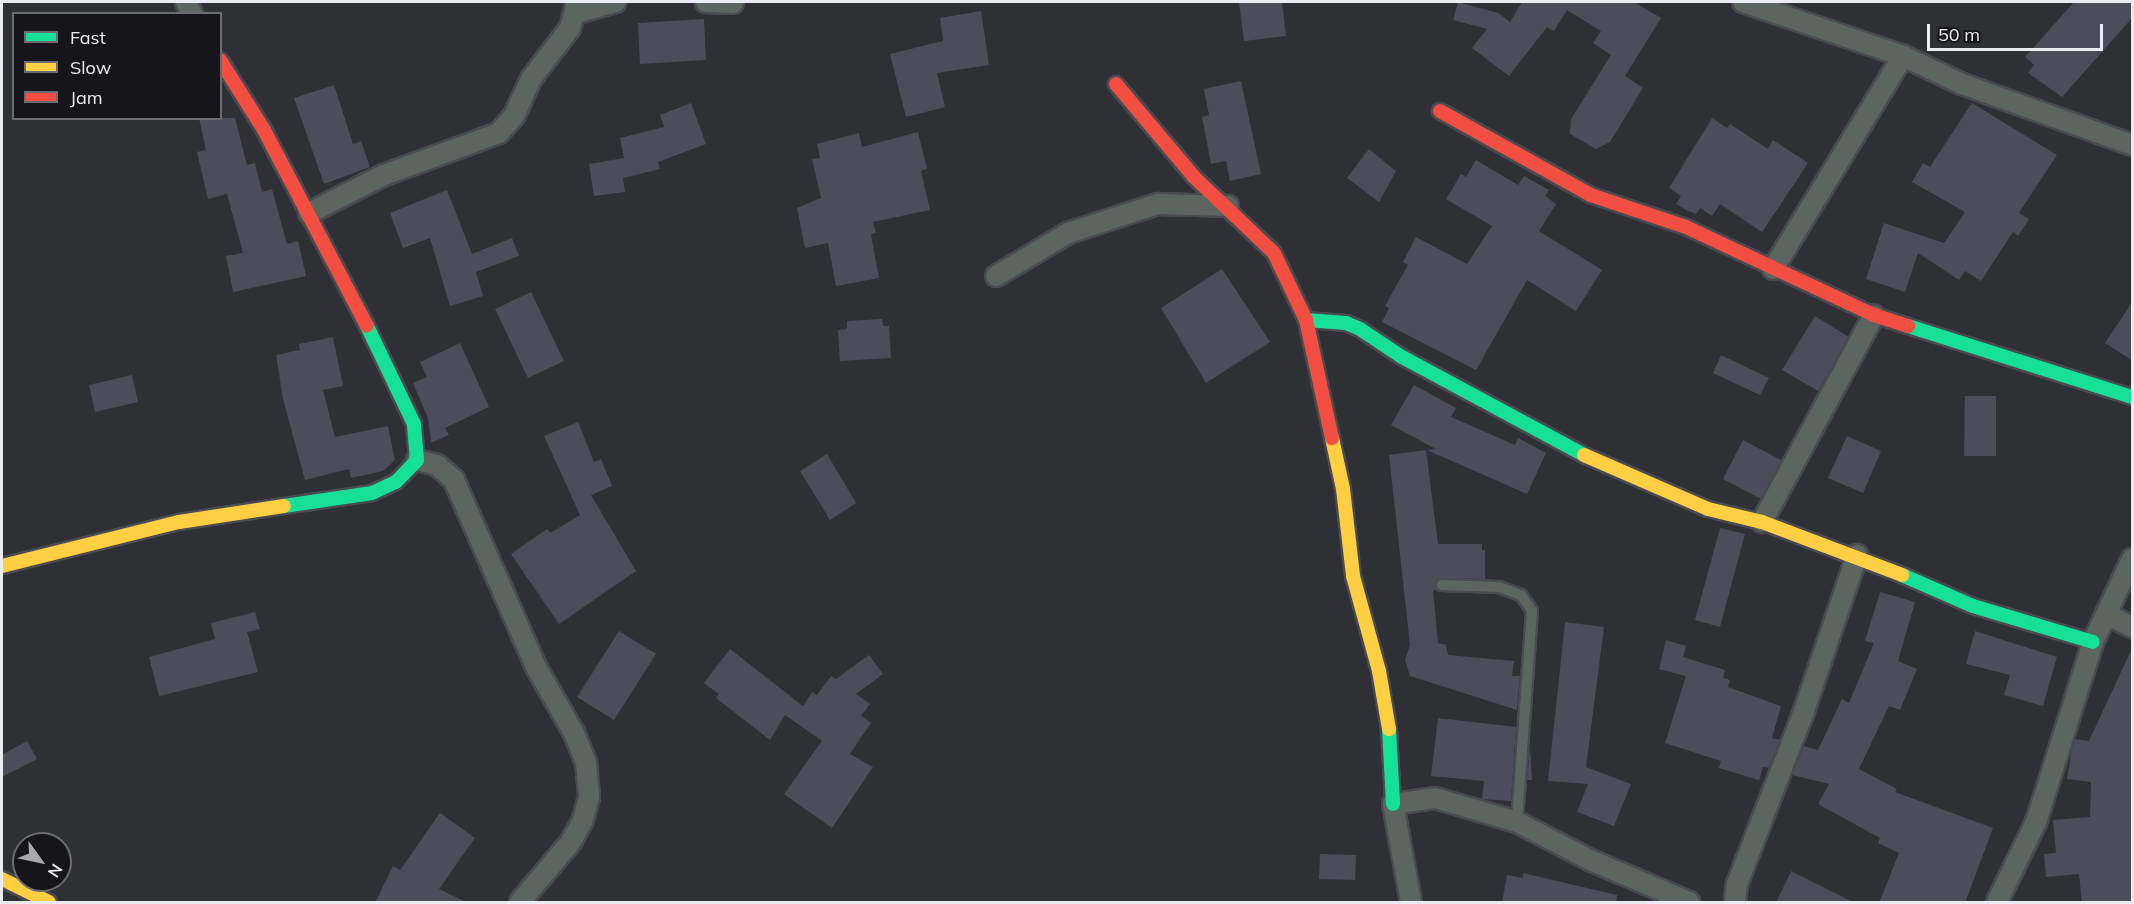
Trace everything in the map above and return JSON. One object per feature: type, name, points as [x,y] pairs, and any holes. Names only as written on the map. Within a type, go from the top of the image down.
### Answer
[{"type":"street","points":[[309,213],[384,175],[499,133],[514,116],[531,80],[570,28],[577,7],[616,2]]},
{"type":"street","points":[[706,2],[733,3]]},
{"type":"street","points":[[1743,2],[1903,56],[1962,84],[2133,145]]},
{"type":"street","points":[[1773,269],[1903,56]]},
{"type":"street","points":[[2,566],[179,522],[372,492],[396,482],[417,460],[414,424],[403,396],[309,213],[222,63]]},
{"type":"street","points":[[1116,84],[1194,177],[1228,206],[1274,253],[1306,320],[1343,489],[1353,576],[1379,671],[1388,718],[1393,804],[1411,903]]},
{"type":"street","points":[[1440,111],[1591,195],[1686,227],[1773,269],[1827,290],[1874,315],[2133,396]]},
{"type":"street","points":[[996,276],[1068,233],[1158,204],[1228,206]]},
{"type":"street","points":[[1762,522],[1874,315]]},
{"type":"street","points":[[1306,320],[1346,323],[1360,329],[1417,365],[1595,461],[1708,509],[1762,522],[1840,554],[1857,555],[1973,606],[2093,642]]},
{"type":"street","points":[[417,460],[437,465],[454,480],[536,667],[586,762],[589,797],[583,820],[570,843],[520,903]]},
{"type":"street","points":[[1735,903],[1737,884],[1803,714],[1857,555]]},
{"type":"street","points":[[1996,903],[2036,822],[2093,642],[2133,559]]},
{"type":"street","points":[[2106,614],[2133,627]]},
{"type":"street","points":[[1393,804],[1435,798],[1517,822],[1590,860],[1689,903]]},
{"type":"street","points":[[2,879],[49,903]]},
{"type":"lane","points":[[1442,585],[1499,587],[1521,595],[1532,611],[1517,822]]},
{"type":"building","points":[[1239,2],[1282,2],[1286,36],[1244,41]]},
{"type":"building","points":[[1458,2],[1498,13],[1510,22],[1522,2],[1634,2],[1661,18],[1625,76],[1643,88],[1610,142],[1596,149],[1570,134],[1571,119],[1611,55],[1593,43],[1601,31],[1567,10],[1554,31],[1547,27],[1509,76],[1472,48],[1487,29],[1453,20]]},
{"type":"building","points":[[2074,2],[2133,2],[2133,17],[2062,97],[2028,73],[2034,65],[2025,57]]},
{"type":"building","points":[[981,11],[989,65],[937,73],[945,107],[906,117],[890,54],[943,41],[940,18]]},
{"type":"building","points":[[704,19],[706,60],[640,64],[638,23]]},
{"type":"building","points":[[1241,81],[1261,174],[1230,181],[1226,161],[1211,164],[1202,117],[1209,115],[1204,89]]},
{"type":"building","points":[[334,85],[353,144],[361,141],[370,167],[324,184],[294,98]]},
{"type":"building","points":[[691,103],[706,144],[658,162],[660,169],[623,178],[625,192],[594,196],[589,164],[624,158],[620,138],[664,127],[660,115]]},
{"type":"building","points":[[1972,103],[2057,155],[2019,213],[2029,219],[2018,236],[2013,232],[1981,281],[1965,271],[1959,280],[1918,253],[1905,292],[1866,279],[1884,223],[1944,243],[1965,212],[1912,182],[1923,163],[1930,167]]},
{"type":"building","points":[[235,118],[247,165],[255,163],[262,192],[272,189],[287,244],[298,241],[306,276],[233,292],[226,256],[243,253],[227,194],[208,199],[197,152],[206,150],[199,120]]},
{"type":"building","points":[[1712,118],[1727,128],[1730,124],[1768,149],[1773,140],[1808,163],[1762,232],[1720,204],[1712,216],[1700,208],[1696,214],[1676,204],[1681,196],[1669,188]]},
{"type":"building","points":[[918,132],[927,169],[921,171],[930,210],[873,222],[876,233],[871,234],[879,278],[836,286],[828,243],[805,248],[797,208],[821,198],[812,159],[820,158],[817,144],[859,133],[862,147]]},
{"type":"building","points":[[1369,149],[1396,171],[1379,202],[1347,178]]},
{"type":"building","points":[[1476,160],[1518,185],[1524,176],[1549,190],[1545,196],[1556,204],[1539,231],[1602,270],[1576,311],[1527,280],[1476,370],[1382,322],[1389,308],[1385,306],[1408,265],[1403,262],[1416,237],[1467,264],[1492,226],[1446,199],[1461,174],[1466,177]]},
{"type":"building","points":[[447,190],[472,254],[512,238],[519,256],[476,272],[483,296],[450,306],[430,238],[403,248],[390,213]]},
{"type":"building","points":[[1222,269],[1270,342],[1206,383],[1161,308]]},
{"type":"building","points":[[531,292],[564,361],[528,378],[495,309]]},
{"type":"building","points":[[2133,301],[2133,361],[2105,343]]},
{"type":"building","points":[[1815,316],[1849,337],[1818,391],[1782,370]]},
{"type":"building","points":[[882,319],[883,326],[889,326],[891,358],[840,361],[838,330],[847,329],[847,321]]},
{"type":"building","points":[[333,337],[343,386],[323,390],[335,437],[388,426],[395,460],[383,471],[351,478],[349,469],[305,480],[283,399],[276,355],[300,350],[299,344]]},
{"type":"building","points":[[460,343],[489,407],[445,428],[449,435],[431,443],[428,418],[413,383],[427,377],[420,362]]},
{"type":"building","points":[[1721,355],[1769,378],[1760,395],[1713,373]]},
{"type":"building","points":[[132,375],[138,402],[95,412],[89,385]]},
{"type":"building","points":[[1414,385],[1456,408],[1451,417],[1515,445],[1518,438],[1546,453],[1527,494],[1427,450],[1436,449],[1391,425]]},
{"type":"building","points":[[1965,396],[1996,396],[1996,456],[1964,456]]},
{"type":"building","points":[[578,422],[594,462],[601,459],[612,486],[591,495],[636,571],[559,624],[511,554],[547,529],[550,533],[580,515],[544,436]]},
{"type":"building","points":[[1847,436],[1881,451],[1863,493],[1828,478]]},
{"type":"building","points":[[1743,440],[1781,460],[1761,499],[1723,479]]},
{"type":"building","points":[[1426,450],[1438,544],[1482,544],[1482,550],[1485,550],[1485,579],[1442,578],[1435,582],[1436,590],[1433,590],[1438,643],[1446,645],[1448,655],[1514,661],[1512,676],[1520,676],[1517,710],[1410,676],[1405,660],[1410,645],[1389,455]]},
{"type":"building","points":[[827,454],[856,503],[830,520],[800,471]]},
{"type":"building","points":[[1720,528],[1745,534],[1720,627],[1695,620]]},
{"type":"building","points":[[1880,592],[1915,602],[1898,661],[1917,669],[1900,710],[1889,706],[1859,769],[1897,789],[1895,792],[1993,828],[1965,903],[1879,903],[1899,853],[1878,843],[1880,838],[1818,804],[1829,784],[1792,775],[1804,746],[1818,750],[1842,699],[1849,703],[1874,643],[1865,641]]},
{"type":"building","points":[[255,612],[260,629],[247,632],[258,672],[159,696],[149,657],[215,639],[211,623]]},
{"type":"building","points":[[1565,622],[1604,627],[1586,767],[1631,784],[1614,826],[1577,812],[1588,784],[1548,781]]},
{"type":"building","points":[[619,631],[656,654],[614,720],[577,697]]},
{"type":"building","points":[[1975,631],[2057,657],[2043,706],[2004,695],[2010,675],[1966,664]]},
{"type":"building","points":[[1666,640],[1686,646],[1683,657],[1725,670],[1723,678],[1730,680],[1728,687],[1781,706],[1772,738],[1780,740],[1769,768],[1763,767],[1759,780],[1719,768],[1721,761],[1665,743],[1686,676],[1659,669]]},
{"type":"building","points":[[2133,646],[2133,903],[2082,903],[2079,874],[2046,877],[2044,854],[2056,853],[2053,820],[2090,817],[2091,782],[2067,779],[2072,749],[2075,739],[2089,741]]},
{"type":"building","points":[[730,649],[803,706],[812,692],[817,695],[831,676],[836,679],[869,655],[883,674],[856,694],[870,704],[861,716],[871,723],[850,754],[873,767],[832,828],[784,794],[822,741],[785,715],[770,740],[716,698],[719,694],[704,683]]},
{"type":"building","points":[[1438,718],[1516,727],[1511,801],[1482,799],[1484,781],[1431,776]]},
{"type":"building","points":[[27,741],[37,759],[2,777],[2,755]]},
{"type":"building","points":[[1530,747],[1532,780],[1527,780]]},
{"type":"building","points":[[440,813],[475,838],[439,889],[468,903],[375,903],[393,866],[400,870]]},
{"type":"building","points":[[1320,854],[1356,855],[1355,880],[1319,879]]},
{"type":"building","points":[[1791,871],[1855,903],[1776,903]]},
{"type":"building","points":[[1523,873],[1617,895],[1616,903],[1502,903],[1507,875],[1523,878]]},
{"type":"traffic: fast","points":[[1306,320],[1346,323],[1360,329],[1402,357],[1584,455]]},
{"type":"traffic: fast","points":[[284,506],[372,493],[396,482],[417,460],[414,424],[367,326]]},
{"type":"traffic: fast","points":[[1908,326],[2132,397]]},
{"type":"traffic: fast","points":[[1902,575],[1973,606],[2093,642]]},
{"type":"traffic: fast","points":[[1389,729],[1393,804]]},
{"type":"traffic: slow","points":[[1332,438],[1343,489],[1353,576],[1379,671],[1389,729]]},
{"type":"traffic: slow","points":[[1584,455],[1708,509],[1762,522],[1902,575]]},
{"type":"traffic: slow","points":[[2,566],[179,522],[284,506]]},
{"type":"traffic: slow","points":[[2,879],[49,902]]},
{"type":"traffic: jam","points":[[222,63],[264,130],[367,326]]},
{"type":"traffic: jam","points":[[1116,84],[1194,177],[1274,253],[1306,320],[1332,438]]},
{"type":"traffic: jam","points":[[1440,111],[1591,195],[1686,227],[1874,315],[1908,326]]}]
